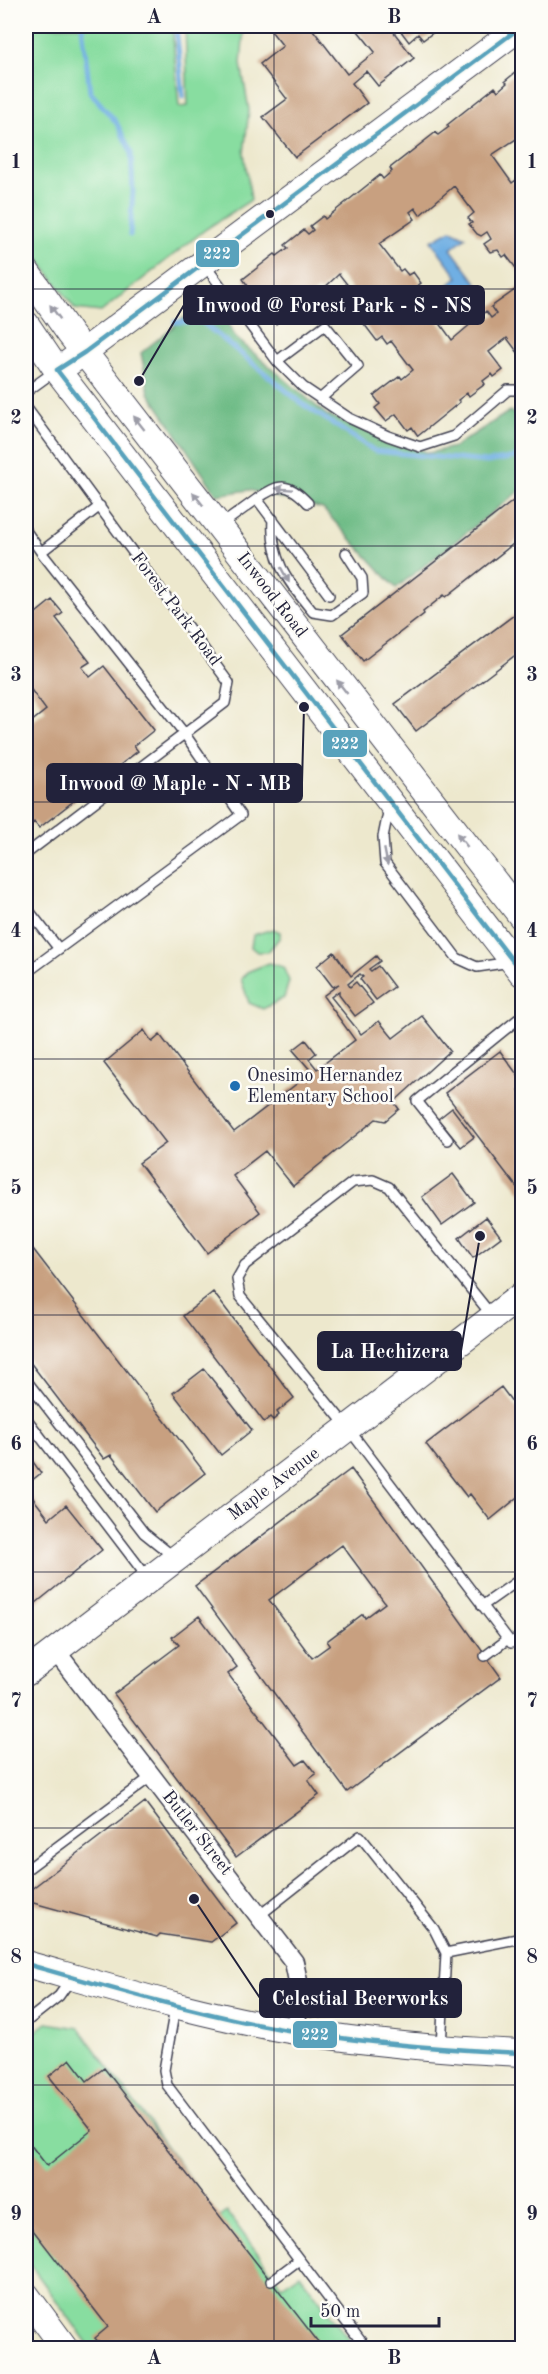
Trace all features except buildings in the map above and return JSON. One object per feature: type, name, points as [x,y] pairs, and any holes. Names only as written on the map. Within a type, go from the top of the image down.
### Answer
[{"type":"main road","points":[[57,370],[85,352],[522,26]]},
{"type":"main road","name":"Inwood Road","points":[[26,271],[85,352],[522,917]]},
{"type":"main road","name":"Inwood Road","points":[[26,324],[57,370],[360,759],[518,967]]},
{"type":"main road","points":[[360,759],[384,740]]},
{"type":"main road","name":"Maple Avenue","points":[[26,1673],[522,1295]]},
{"type":"main road","points":[[26,1964],[176,2006],[295,2031],[441,2048],[522,2053]]},
{"type":"main road","points":[[26,2295],[65,2349]]},
{"type":"street","name":"Butler Street","points":[[55,1650],[294,1962],[300,1991],[295,2031]]},
{"type":"lane","points":[[203,262],[277,361],[303,387],[350,418],[420,447],[454,435],[508,390],[522,390]]},
{"type":"lane","points":[[277,361],[325,325],[358,366],[320,399]]},
{"type":"lane","points":[[26,392],[57,370]]},
{"type":"lane","name":"Forest Park Road","points":[[26,407],[228,678],[228,694],[225,702],[26,854]]},
{"type":"lane","points":[[219,526],[273,488],[280,486],[291,488],[308,503]]},
{"type":"lane","points":[[257,499],[329,596]]},
{"type":"lane","points":[[41,552],[100,506]]},
{"type":"lane","points":[[273,519],[271,540],[275,556],[291,585],[313,612],[332,615],[363,593],[362,578],[346,553]]},
{"type":"lane","points":[[26,531],[184,734],[241,815],[26,974]]},
{"type":"lane","points":[[391,800],[383,837],[385,863],[392,873],[458,958],[477,967],[518,967]]},
{"type":"lane","points":[[26,907],[59,949]]},
{"type":"lane","points":[[448,1140],[417,1101],[522,1016]]},
{"type":"lane","points":[[493,1317],[389,1187],[373,1180],[352,1182],[245,1265],[237,1279],[240,1296],[348,1428],[511,1643],[522,1635]]},
{"type":"lane","points":[[26,1380],[144,1533],[176,1559]]},
{"type":"lane","points":[[26,1418],[148,1579]]},
{"type":"lane","points":[[482,1606],[522,1578]]},
{"type":"lane","points":[[485,1656],[508,1639]]},
{"type":"lane","points":[[26,1870],[152,1776]]},
{"type":"lane","points":[[260,1915],[360,1836],[434,1929],[446,1953],[441,2048]]},
{"type":"lane","points":[[446,1953],[522,1938]]},
{"type":"lane","points":[[26,2022],[59,1996],[73,1977]]},
{"type":"lane","points":[[176,2006],[164,2070],[167,2085],[366,2349]]},
{"type":"lane","points":[[271,2282],[299,2260]]},
{"type":"green space","points":[[26,26],[172,26],[179,107],[188,106],[185,26],[244,26],[241,64],[249,110],[244,153],[251,200],[206,229],[101,312],[75,309],[26,242]]},
{"type":"green space","points":[[211,296],[236,338],[327,415],[429,453],[454,447],[510,411],[522,421],[522,489],[396,588],[323,509],[249,490],[217,495],[149,393],[141,353]]},
{"type":"green space","points":[[273,929],[280,932],[280,937],[268,952],[257,952],[251,947],[253,935]]},
{"type":"green space","points":[[269,963],[283,967],[289,981],[284,998],[263,1009],[249,1003],[241,979],[247,972]]},
{"type":"green space","points":[[47,2023],[79,2028],[219,2218],[227,2212],[282,2286],[300,2274],[355,2348],[91,2348],[26,2259],[26,2039]]},
{"type":"water","points":[[451,230],[466,237],[451,249],[479,286],[468,294],[457,297],[442,290],[458,277],[431,241]]},
{"type":"waterway","points":[[82,26],[90,92],[116,122],[131,152],[133,190],[130,235]]},
{"type":"waterway","points":[[176,26],[183,97]]},
{"type":"waterway","points":[[200,300],[202,322]]},
{"type":"waterway","points":[[175,322],[202,322],[304,405],[375,451],[487,462],[522,456]]},
{"type":"transit line","name":"222","points":[[522,26],[85,352],[57,370],[522,973]]},
{"type":"transit line","name":"222","points":[[26,1964],[230,2019],[292,2031],[390,2044],[522,2053]]},
{"type":"place","name":"Inwood @ Forest Park - S - NS","points":[[139,381]]},
{"type":"place","name":"Inwood @ Maple - N - MB","points":[[304,707]]},
{"type":"place","name":"Onesimo Hernandez Elementary School","points":[[235,1086]]},
{"type":"place","name":"La Hechizera","points":[[480,1236]]},
{"type":"place","name":"Celestial Beerworks","points":[[194,1899]]}]
